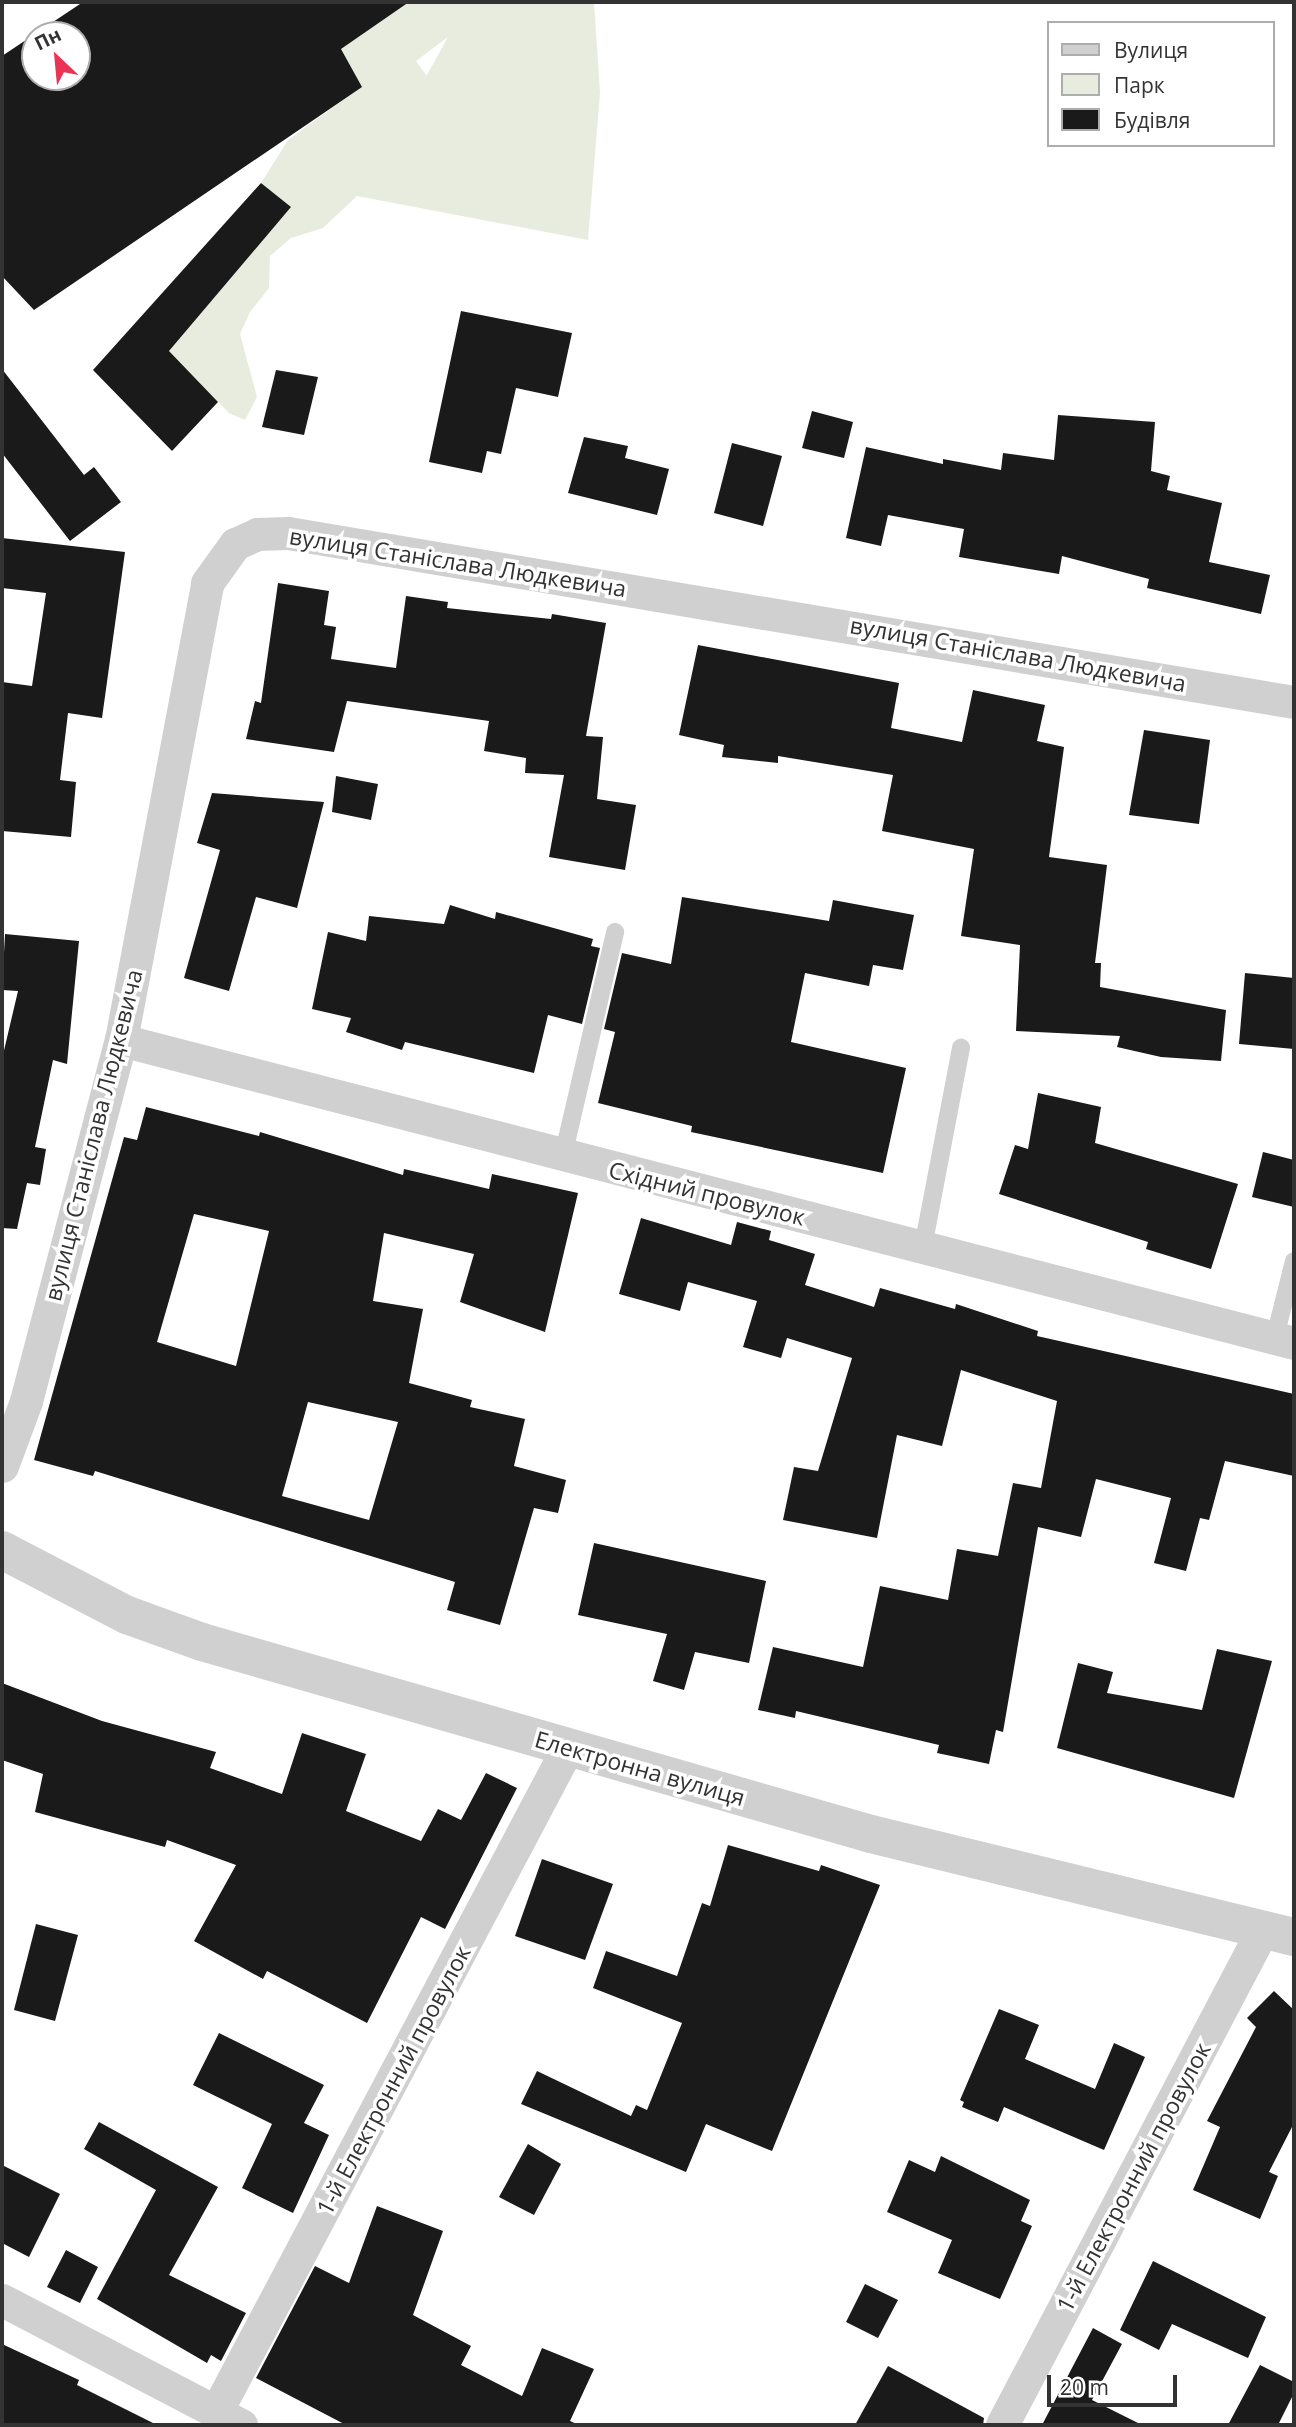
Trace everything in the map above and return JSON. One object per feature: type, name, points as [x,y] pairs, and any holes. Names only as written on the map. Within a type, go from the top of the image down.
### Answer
[{"type":"street","name":"вулиця Станіслава Людкевича","points":[[2,1466],[26,1401],[121,1040],[207,583],[235,544],[257,534],[288,533],[1294,702]]},
{"type":"street","name":"Східний провулок","points":[[121,1040],[1284,1340]]},
{"type":"street","name":"Електронна вулиця","points":[[2,1550],[127,1615],[202,1642],[871,1835],[1279,1933]]},
{"type":"street","name":"1-й Електронний провулок","points":[[2,2300],[228,2418],[568,1747]]},
{"type":"street","name":"1-й Електронний провулок","points":[[1002,2425],[1279,1933]]},
{"type":"lane","points":[[563,1156],[615,932]]},
{"type":"lane","points":[[923,1247],[961,1048]]},
{"type":"lane","points":[[1284,1340],[1294,1261]]},
{"type":"green space","points":[[409,2],[594,2],[600,93],[588,240],[357,196],[323,228],[291,238],[270,256],[269,288],[250,312],[240,334],[257,397],[245,420],[229,413],[169,351],[291,207],[261,183],[288,140],[361,87],[341,49]],"holes":[[[448,37],[427,75],[416,61]]]},
{"type":"building","points":[[83,2],[409,2],[341,49],[362,87],[34,310],[2,276],[2,56],[21,43],[21,91],[91,91],[91,21],[54,21]]},
{"type":"building","points":[[261,183],[291,207],[169,351],[218,402],[172,451],[93,370]]},
{"type":"building","points":[[461,311],[572,333],[558,397],[516,388],[501,454],[487,451],[482,473],[429,462]]},
{"type":"building","points":[[2,369],[84,475],[94,467],[121,502],[70,541],[2,453]]},
{"type":"building","points":[[276,370],[318,377],[304,435],[262,427]]},
{"type":"building","points":[[812,411],[853,422],[844,458],[802,448]]},
{"type":"building","points":[[1058,415],[1155,422],[1151,471],[1170,476],[1167,490],[1222,503],[1209,562],[1270,575],[1261,614],[1147,588],[1149,579],[1062,556],[1059,574],[959,557],[964,529],[888,515],[881,546],[846,538],[866,447],[943,464],[943,459],[1001,470],[1003,453],[1054,460]]},
{"type":"building","points":[[584,437],[628,446],[625,458],[669,469],[657,515],[568,493]]},
{"type":"building","points":[[732,443],[782,456],[763,526],[714,513]]},
{"type":"building","points":[[2,538],[125,552],[102,718],[68,713],[60,780],[76,782],[71,837],[2,831],[2,682],[32,686],[46,593],[2,588]]},
{"type":"building","points":[[278,583],[329,591],[324,625],[336,627],[331,659],[396,668],[406,596],[448,602],[447,608],[551,619],[552,614],[606,623],[586,736],[603,737],[597,799],[636,805],[625,870],[549,857],[564,775],[525,773],[526,758],[484,751],[489,721],[347,701],[334,752],[246,739],[255,701],[261,703]]},
{"type":"building","points":[[698,645],[899,683],[891,728],[962,742],[973,690],[1045,705],[1037,741],[1064,747],[1049,857],[1107,865],[1095,963],[1101,963],[1100,987],[1226,1010],[1221,1061],[1161,1057],[1117,1047],[1120,1036],[1016,1031],[1020,945],[961,936],[974,849],[882,831],[893,775],[778,756],[778,763],[722,757],[724,745],[679,735]]},
{"type":"building","points":[[1144,730],[1210,740],[1199,824],[1129,815]]},
{"type":"building","points":[[336,776],[378,784],[371,820],[332,812]]},
{"type":"building","points":[[212,793],[324,802],[297,908],[256,897],[229,991],[184,978],[220,850],[197,843]]},
{"type":"building","points":[[682,897],[829,921],[833,900],[914,915],[903,970],[873,965],[869,986],[805,973],[791,1042],[906,1068],[883,1173],[691,1132],[692,1126],[598,1103],[615,1032],[604,1029],[622,953],[671,964]]},
{"type":"building","points":[[450,905],[495,919],[496,912],[593,939],[591,946],[600,948],[582,1024],[548,1015],[534,1073],[405,1042],[402,1050],[346,1032],[351,1018],[312,1009],[328,932],[366,941],[369,916],[444,924]]},
{"type":"building","points":[[5,934],[79,941],[67,1064],[53,1060],[35,1147],[46,1149],[40,1185],[27,1183],[17,1229],[2,1228],[2,1059],[18,991],[2,990]]},
{"type":"building","points":[[1245,973],[1294,978],[1294,1049],[1239,1044]]},
{"type":"building","points":[[1038,1093],[1101,1107],[1095,1143],[1238,1184],[1211,1269],[1146,1249],[1148,1242],[999,1194],[1015,1145],[1028,1149]]},
{"type":"building","points":[[146,1107],[259,1136],[260,1132],[403,1175],[404,1169],[489,1189],[492,1174],[578,1193],[545,1332],[460,1302],[474,1254],[384,1233],[373,1301],[423,1309],[409,1383],[472,1400],[470,1407],[525,1419],[514,1466],[566,1480],[558,1513],[534,1508],[500,1625],[447,1610],[455,1582],[95,1471],[93,1476],[34,1460],[124,1137],[137,1140]],"holes":[[[194,1214],[269,1231],[236,1366],[157,1342]],[[308,1402],[398,1422],[369,1520],[282,1496]]]},
{"type":"building","points":[[1263,1152],[1294,1160],[1294,1207],[1252,1197]]},
{"type":"building","points":[[641,1218],[731,1245],[737,1222],[771,1231],[769,1240],[815,1254],[805,1285],[874,1307],[880,1288],[955,1309],[956,1304],[1038,1331],[1037,1336],[1294,1394],[1294,1476],[1225,1461],[1209,1520],[1200,1518],[1186,1571],[1154,1563],[1171,1498],[1096,1479],[1081,1537],[1038,1527],[1003,1732],[996,1730],[989,1764],[937,1753],[939,1745],[796,1711],[795,1718],[758,1710],[773,1647],[863,1667],[880,1586],[948,1600],[957,1549],[998,1556],[1013,1483],[1041,1488],[1057,1401],[961,1370],[942,1446],[897,1435],[877,1538],[783,1520],[794,1467],[818,1471],[852,1358],[787,1338],[781,1358],[743,1347],[757,1301],[688,1282],[680,1311],[619,1294]]},
{"type":"building","points":[[594,1543],[766,1581],[749,1663],[695,1652],[684,1690],[653,1681],[667,1634],[578,1615]]},
{"type":"building","points":[[1217,1649],[1272,1661],[1234,1798],[1057,1748],[1078,1663],[1113,1672],[1107,1693],[1202,1710]]},
{"type":"building","points":[[2,1683],[102,1721],[216,1752],[210,1768],[282,1794],[302,1733],[366,1754],[346,1811],[421,1841],[438,1809],[461,1820],[486,1773],[517,1788],[445,1929],[421,1917],[367,2023],[267,1971],[263,1979],[194,1941],[236,1865],[167,1840],[165,1847],[35,1812],[43,1774],[2,1760]]},
{"type":"building","points":[[728,1845],[819,1871],[821,1865],[880,1885],[772,2151],[706,2124],[686,2172],[521,2104],[537,2071],[631,2116],[636,2105],[647,2110],[682,2023],[593,1988],[606,1951],[677,1976],[702,1903],[710,1906]]},
{"type":"building","points":[[542,1859],[613,1884],[585,1960],[515,1936]]},
{"type":"building","points":[[36,1924],[78,1935],[55,2021],[14,2010]]},
{"type":"building","points":[[1274,1991],[1294,2010],[1294,2123],[1269,2172],[1278,2176],[1260,2219],[1193,2190],[1220,2127],[1207,2121],[1256,2027],[1247,2018]]},
{"type":"building","points":[[999,2009],[1039,2025],[1025,2059],[1095,2089],[1114,2043],[1145,2057],[1104,2150],[1004,2107],[998,2122],[962,2107],[964,2102],[960,2100]]},
{"type":"building","points":[[219,2033],[324,2085],[304,2123],[329,2135],[293,2213],[242,2188],[272,2124],[193,2085]]},
{"type":"building","points":[[99,2122],[218,2187],[169,2275],[246,2313],[221,2361],[211,2355],[207,2363],[97,2299],[156,2190],[84,2149]]},
{"type":"building","points":[[528,2144],[561,2164],[534,2215],[499,2197]]},
{"type":"building","points":[[941,2156],[1030,2200],[1021,2221],[1032,2226],[1000,2299],[938,2273],[952,2240],[887,2212],[909,2160],[935,2172]]},
{"type":"building","points":[[2,2165],[60,2194],[29,2257],[2,2243]]},
{"type":"building","points":[[377,2206],[443,2231],[413,2315],[471,2346],[461,2365],[522,2396],[542,2348],[594,2369],[570,2421],[579,2425],[346,2425],[256,2378],[315,2266],[349,2283]]},
{"type":"building","points":[[66,2250],[98,2267],[80,2303],[47,2287]]},
{"type":"building","points":[[1153,2261],[1266,2317],[1248,2358],[1172,2324],[1159,2350],[1120,2330]]},
{"type":"building","points":[[865,2284],[898,2300],[878,2338],[846,2322]]},
{"type":"building","points":[[1093,2328],[1122,2344],[1092,2400],[1142,2425],[1042,2425]]},
{"type":"building","points":[[2,2344],[79,2380],[77,2385],[157,2425],[2,2425]]},
{"type":"building","points":[[1260,2365],[1294,2382],[1294,2393],[1278,2425],[1228,2425]]},
{"type":"building","points":[[888,2366],[984,2418],[983,2425],[855,2425]]}]
